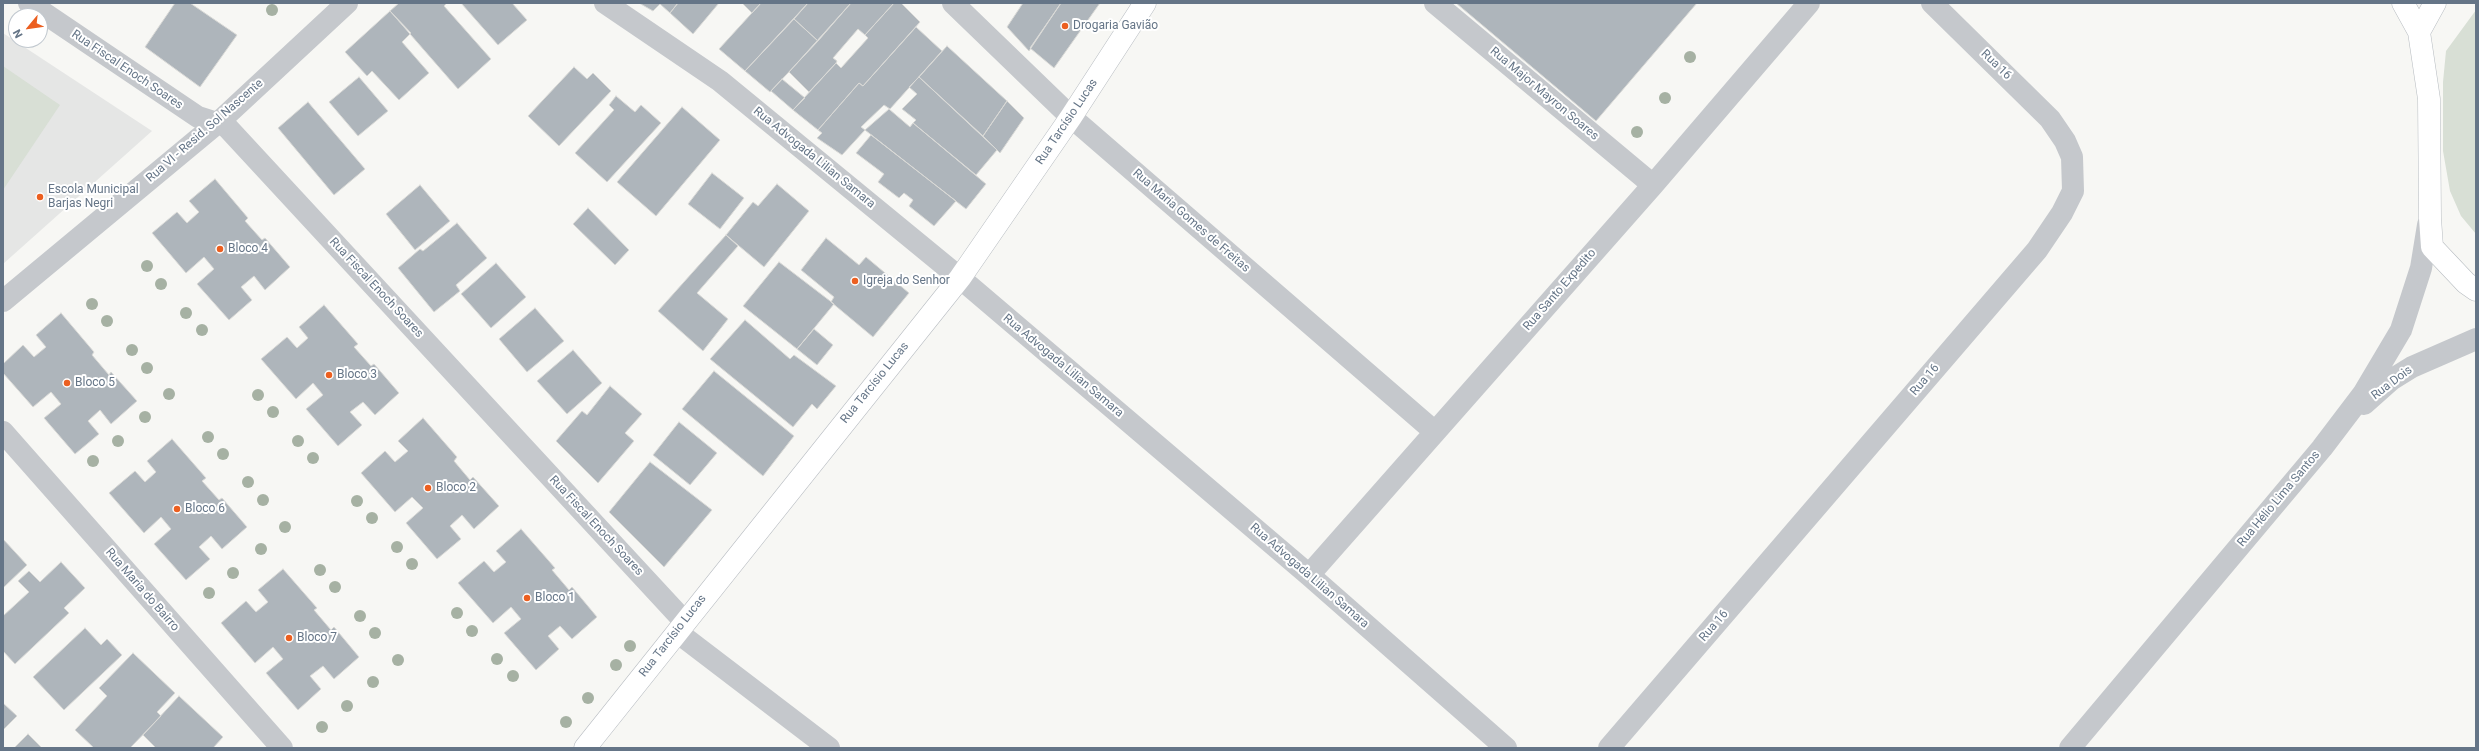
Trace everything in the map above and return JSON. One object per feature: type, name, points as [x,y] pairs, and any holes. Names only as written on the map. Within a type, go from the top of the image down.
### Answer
[{"type":"street","name":"Rua Fiscal Enoch Soares","points":[[29,3],[198,118],[226,126],[681,627],[829,748]]},
{"type":"street","name":"Rua VI - Resid. Sol Nascente","points":[[3,301],[218,123],[347,3]]},
{"type":"street","name":"Rua Advogada Lilian Samara","points":[[605,3],[720,81],[960,278],[1309,575],[1506,748]]},
{"type":"street","name":"Rua Maria Gomes de Freitas","points":[[953,3],[1071,117],[1435,432]]},
{"type":"street","name":"Rua Tarcísio Lucas","points":[[585,748],[960,278],[1071,117],[1146,3]]},
{"type":"street","name":"Rua Major Mayron Soares","points":[[1435,3],[1653,185]]},
{"type":"street","name":"Rua Santo Expedito","points":[[1309,575],[1653,185],[1809,3]]},
{"type":"street","name":"Rua 16","points":[[1609,748],[2037,250],[2062,213],[2073,191],[2072,157],[2065,141],[2050,119],[1932,3]]},
{"type":"street","points":[[2403,3],[2419,32],[2424,54],[2429,99],[2430,218],[2432,247],[2466,284],[2476,290]]},
{"type":"street","points":[[2419,32],[2435,3]]},
{"type":"street","name":"Rua Hélio Lima Santos","points":[[2070,748],[2322,448],[2363,394],[2401,330],[2421,268],[2430,218]]},
{"type":"street","name":"Rua Dois","points":[[2322,448],[2369,399],[2391,380],[2434,356],[2476,339]]},
{"type":"street","name":"Rua Maria do Bairro","points":[[3,432],[282,748]]},
{"type":"shaded area","points":[[2476,10],[2476,234],[2461,216],[2450,191],[2443,151],[2443,82],[2446,51]]},
{"type":"shaded area","name":"Escola Municipal Barjas Negri","points":[[3,33],[8,36],[8,48],[26,48],[152,131],[3,264]]},
{"type":"shaded area","points":[[3,66],[60,105],[3,190]]},
{"type":"building","points":[[175,3],[190,3],[237,35],[200,87],[145,47]]},
{"type":"building","points":[[399,3],[447,3],[444,6],[491,59],[458,89],[390,11]]},
{"type":"building","points":[[461,3],[512,3],[527,20],[498,45]]},
{"type":"building","points":[[639,3],[678,3],[670,13],[660,4],[653,11]]},
{"type":"building","points":[[678,3],[719,3],[693,34],[670,13]]},
{"type":"building","points":[[742,3],[761,3],[752,13]]},
{"type":"building","points":[[761,3],[808,3],[745,71],[719,49]]},
{"type":"building","points":[[808,3],[851,3],[818,41],[794,19]]},
{"type":"building","points":[[851,3],[894,3],[865,35],[858,29],[833,58],[837,61],[836,63],[809,92],[789,72]]},
{"type":"building","points":[[894,3],[901,3],[920,22],[863,86],[859,83],[818,130],[793,110],[836,63],[841,68],[868,38],[865,35]]},
{"type":"building","points":[[1023,3],[1061,3],[1029,51],[1007,27]]},
{"type":"building","name":"Drogaria Gavião","points":[[1061,3],[1100,3],[1054,68],[1030,48]]},
{"type":"building","points":[[1456,3],[1697,3],[1596,121]]},
{"type":"building","points":[[390,11],[411,33],[402,42],[429,73],[399,100],[372,71],[367,76],[345,52]]},
{"type":"building","points":[[794,19],[818,41],[770,92],[745,71]]},
{"type":"building","points":[[916,27],[942,51],[890,109],[884,105],[861,127],[865,130],[842,155],[817,138],[822,133],[818,130],[859,83],[863,86]]},
{"type":"building","points":[[947,46],[1007,101],[983,136],[919,77]]},
{"type":"building","points":[[574,67],[587,79],[593,73],[611,91],[559,146],[528,116]]},
{"type":"building","points":[[359,77],[388,111],[358,136],[329,102]]},
{"type":"building","points":[[919,77],[997,150],[976,175],[913,123],[916,120],[902,109],[917,94],[909,87]]},
{"type":"building","points":[[782,79],[805,98],[793,110],[771,91]]},
{"type":"building","points":[[616,96],[635,112],[641,105],[661,123],[607,182],[575,153],[614,110],[609,105]]},
{"type":"building","points":[[1007,101],[1024,118],[1000,153],[983,136]]},
{"type":"building","points":[[308,102],[365,169],[334,195],[278,128]]},
{"type":"building","points":[[682,107],[720,140],[656,216],[617,182]]},
{"type":"building","points":[[889,109],[910,127],[913,123],[986,184],[966,209],[865,130]]},
{"type":"building","points":[[871,135],[956,201],[934,226],[909,206],[913,200],[904,193],[899,198],[878,182],[884,174],[856,153]]},
{"type":"building","points":[[712,173],[744,198],[720,229],[688,204]]},
{"type":"building","name":"Bloco 4","points":[[215,179],[248,218],[245,221],[262,240],[265,238],[290,267],[265,290],[254,276],[241,287],[252,300],[229,320],[197,284],[214,269],[204,257],[186,273],[152,233],[177,212],[187,223],[199,212],[189,201]]},
{"type":"building","points":[[777,184],[809,211],[764,267],[726,235],[753,202],[758,206]]},
{"type":"building","points":[[420,185],[450,221],[415,250],[386,214]]},
{"type":"building","points":[[588,208],[629,250],[615,265],[573,224]]},
{"type":"building","points":[[457,223],[487,258],[456,285],[460,291],[434,312],[398,268],[420,249],[423,251]]},
{"type":"building","points":[[726,235],[738,246],[697,293],[728,319],[703,351],[658,311]]},
{"type":"building","name":"Igreja do Senhor","points":[[826,238],[859,265],[866,257],[909,293],[873,337],[831,302],[834,297],[801,270]]},
{"type":"building","points":[[779,262],[834,304],[797,349],[743,306]]},
{"type":"building","points":[[496,263],[526,297],[491,328],[461,294]]},
{"type":"building","name":"Bloco 3","points":[[324,305],[358,344],[354,347],[371,366],[374,364],[399,393],[375,415],[363,402],[350,412],[362,425],[338,446],[306,409],[323,395],[313,383],[296,399],[261,359],[287,337],[297,348],[308,338],[299,327]]},
{"type":"building","points":[[535,308],[564,341],[527,372],[499,339]]},
{"type":"building","name":"Bloco 5","points":[[61,313],[94,352],[92,355],[109,375],[111,372],[137,401],[111,424],[100,410],[88,421],[99,434],[75,454],[44,418],[61,404],[51,392],[33,407],[3,373],[3,364],[23,345],[34,357],[46,347],[36,335]]},
{"type":"building","points":[[745,320],[790,359],[794,355],[836,386],[817,409],[812,404],[793,427],[710,359]]},
{"type":"building","points":[[814,329],[833,345],[817,365],[797,349]]},
{"type":"building","points":[[573,350],[602,383],[567,414],[537,381]]},
{"type":"building","points":[[714,371],[794,436],[763,476],[682,409]]},
{"type":"building","points":[[610,386],[642,414],[625,433],[634,441],[598,483],[556,441],[582,411],[587,415]]},
{"type":"building","name":"Bloco 2","points":[[423,418],[457,457],[454,461],[470,480],[473,477],[499,506],[474,529],[462,515],[450,526],[461,539],[437,559],[406,523],[423,508],[412,497],[395,512],[361,473],[385,451],[395,462],[408,451],[398,441]]},
{"type":"building","points":[[679,422],[717,453],[690,485],[653,455]]},
{"type":"building","name":"Bloco 6","points":[[172,439],[206,478],[202,481],[219,500],[222,498],[247,527],[222,549],[211,536],[199,547],[210,559],[186,580],[154,544],[171,529],[161,517],[144,533],[109,493],[135,471],[145,482],[156,472],[147,461]]},
{"type":"building","points":[[650,462],[712,510],[664,567],[609,512]]},
{"type":"building","name":"Bloco 1","points":[[521,529],[555,568],[552,570],[569,590],[572,587],[597,617],[572,639],[560,626],[548,636],[559,649],[536,670],[504,633],[521,619],[511,607],[493,623],[458,583],[484,561],[494,572],[506,562],[496,551]]},
{"type":"building","points":[[3,539],[27,565],[3,588]]},
{"type":"building","points":[[61,562],[85,588],[64,608],[69,613],[15,664],[3,651],[3,616],[29,592],[18,581],[29,571],[40,582]]},
{"type":"building","name":"Bloco 7","points":[[283,569],[317,608],[314,610],[331,630],[334,627],[359,657],[334,679],[323,666],[310,676],[321,689],[298,710],[266,673],[283,659],[273,647],[255,663],[221,623],[246,601],[256,612],[268,602],[258,590]]},
{"type":"building","points":[[85,628],[101,645],[107,639],[122,655],[64,710],[33,677]]},
{"type":"building","points":[[133,653],[175,693],[157,712],[161,716],[130,748],[94,748],[75,730],[107,696],[99,688]]},
{"type":"building","points":[[179,696],[223,737],[213,748],[156,748],[143,735]]},
{"type":"building","points":[[3,703],[17,716],[3,730]]},
{"type":"building","points":[[28,734],[42,748],[14,748]]},
{"type":"place","name":"Drogaria Gavião","points":[[1065,26]]},
{"type":"place","name":"Escola Municipal Barjas Negri","points":[[40,197]]},
{"type":"place","name":"Bloco 4","points":[[220,249]]},
{"type":"place","name":"Igreja do Senhor","points":[[855,281]]},
{"type":"place","name":"Bloco 3","points":[[329,375]]},
{"type":"place","name":"Bloco 5","points":[[67,383]]},
{"type":"place","name":"Bloco 2","points":[[428,488]]},
{"type":"place","name":"Bloco 6","points":[[177,509]]},
{"type":"place","name":"Bloco 1","points":[[527,598]]},
{"type":"place","name":"Bloco 7","points":[[289,638]]}]
